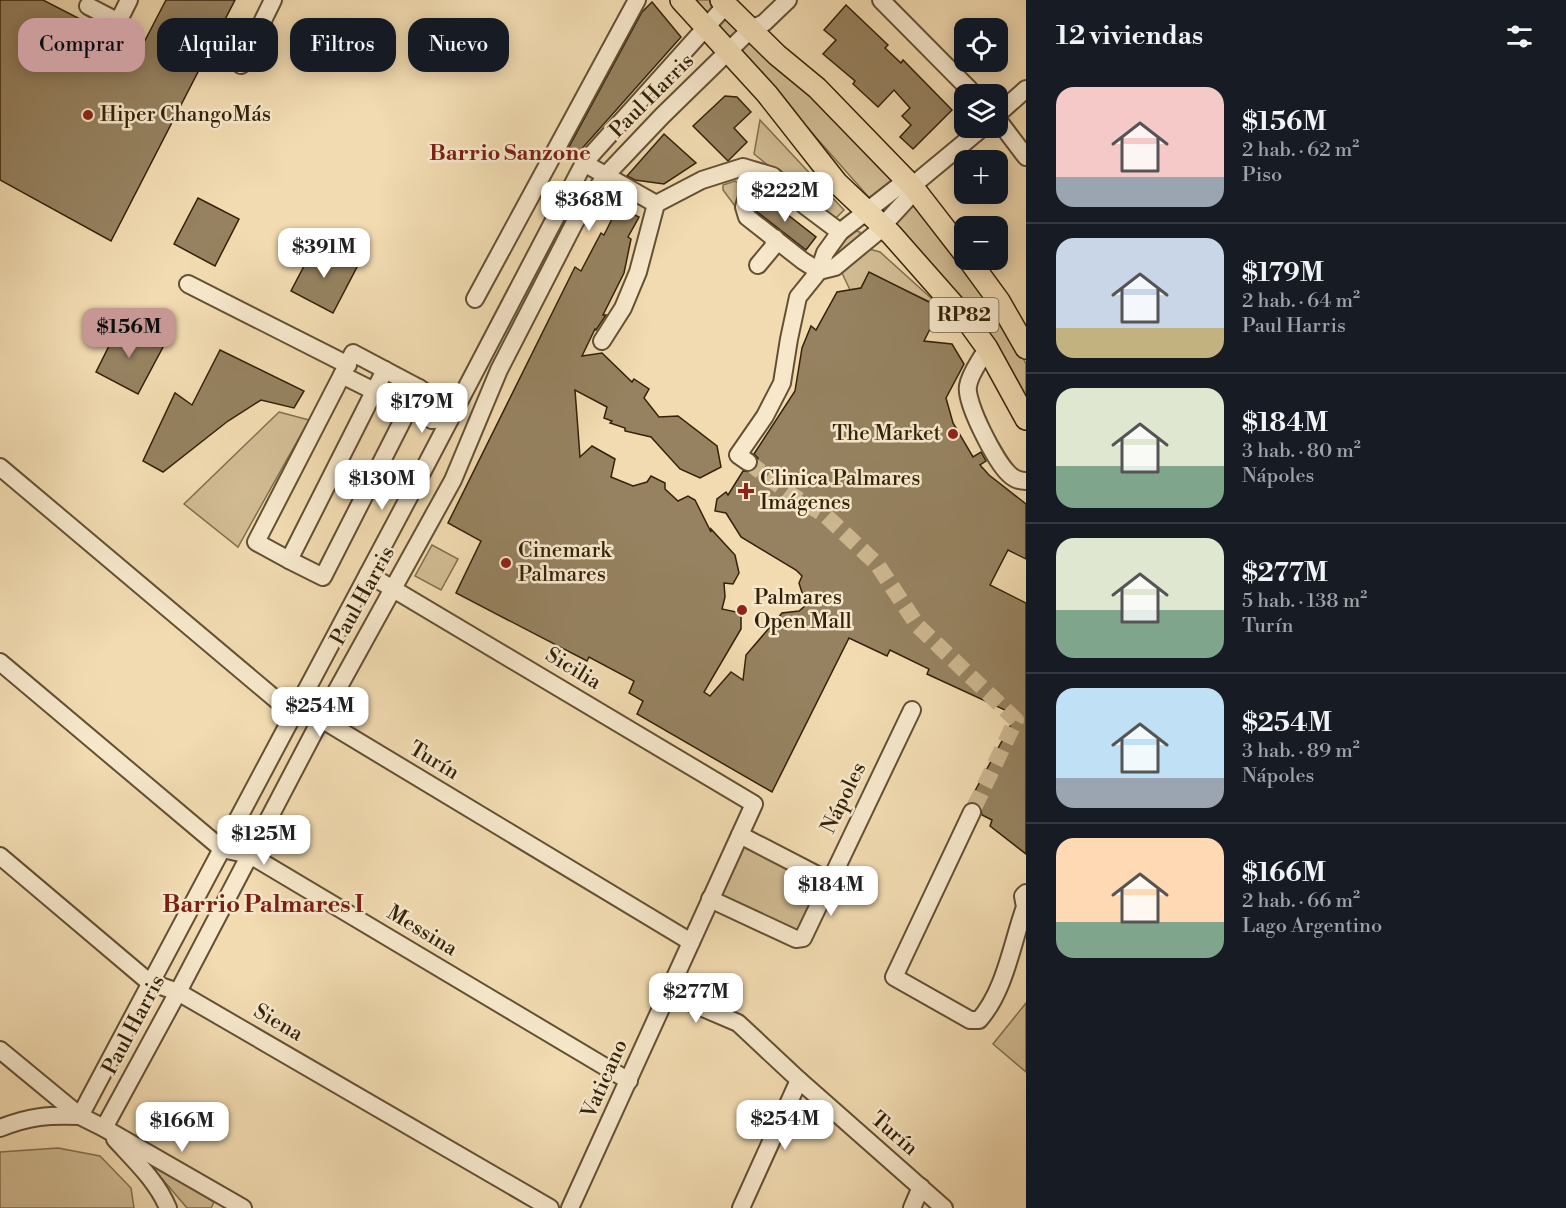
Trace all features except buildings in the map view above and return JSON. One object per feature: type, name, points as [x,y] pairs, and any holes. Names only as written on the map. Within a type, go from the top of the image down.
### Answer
[{"type":"main road","points":[[681,0],[767,94],[837,183],[875,219]]},
{"type":"main road","points":[[724,2],[791,68],[817,87],[912,186],[954,240]]},
{"type":"main road","name":"RP82","points":[[875,219],[948,296],[987,348],[1026,420]]},
{"type":"main road","points":[[976,270],[999,301],[1026,348]]},
{"type":"street","points":[[85,2],[115,20],[121,16],[129,0]]},
{"type":"street","points":[[264,18],[273,0]]},
{"type":"street","points":[[476,298],[637,0]]},
{"type":"street","name":"Paul Harris","points":[[104,1128],[321,719],[453,480],[500,370],[574,222],[606,175],[662,116],[751,29],[770,18],[788,0]]},
{"type":"street","points":[[880,0],[964,84]]},
{"type":"street","name":"Paul Harris","points":[[80,1116],[584,163],[705,27],[724,2]]},
{"type":"street","points":[[1008,105],[1026,89]]},
{"type":"street","points":[[1008,133],[1026,157]]},
{"type":"street","points":[[819,272],[835,267],[899,186],[912,186],[970,138]]},
{"type":"street","points":[[584,163],[656,204]]},
{"type":"street","points":[[602,341],[623,308],[638,272],[656,204],[702,180],[743,167],[773,177],[804,205],[840,232]]},
{"type":"street","points":[[804,205],[786,198],[768,186],[761,186],[746,200],[744,207],[747,217],[819,272]]},
{"type":"street","points":[[743,459],[782,383],[798,297],[819,272],[825,253],[840,232],[875,219]]},
{"type":"street","points":[[758,265],[773,247],[775,238]]},
{"type":"street","points":[[188,284],[345,370],[375,391],[432,420],[450,419],[474,430]]},
{"type":"street","points":[[987,348],[968,386],[969,401],[974,416],[1004,469],[1019,481],[1026,481]]},
{"type":"street","points":[[419,388],[323,577],[256,542],[353,353],[419,388],[440,402],[450,419]]},
{"type":"street","points":[[289,560],[385,370]]},
{"type":"street","name":"Turín","points":[[0,468],[292,713],[321,719],[691,942]]},
{"type":"street","name":"Sicilia","points":[[368,574],[754,804]]},
{"type":"street","name":"Messina","points":[[0,662],[222,849],[250,855],[629,1081]]},
{"type":"street","name":"Nápoles","points":[[710,899],[796,939],[803,938],[912,710]]},
{"type":"street","name":"Vaticano","points":[[570,1208],[754,804]]},
{"type":"street","points":[[972,812],[895,973],[896,979],[970,1020],[979,1020],[985,1014],[1004,978],[1025,907],[1023,896],[1026,892]]},
{"type":"street","points":[[740,835],[829,881]]},
{"type":"street","name":"Siena","points":[[0,856],[149,982],[178,992],[550,1208]]},
{"type":"street","name":"Turín","points":[[668,993],[738,1023],[944,1208]]},
{"type":"street","points":[[0,1050],[80,1116],[104,1128],[223,1203],[243,1208]]},
{"type":"street","points":[[741,1208],[799,1080]]},
{"type":"street","points":[[0,1128],[26,1118],[53,1115],[80,1116]]},
{"type":"street","points":[[104,1128],[144,1172],[164,1198],[168,1208]]},
{"type":"street","points":[[912,1208],[921,1187]]},
{"type":"shaded area","points":[[695,0],[709,0],[782,73],[801,82],[906,188],[954,254],[954,270],[966,270],[1008,328],[1026,364],[1026,400],[970,312]]},
{"type":"shaded area","points":[[760,120],[844,210],[835,219],[754,154]]},
{"type":"shaded area","points":[[735,181],[748,191],[735,206],[723,190],[723,185]]},
{"type":"shaded area","points":[[855,231],[860,232],[860,236],[835,259],[830,259],[831,253]]},
{"type":"shaded area","points":[[869,249],[880,252],[941,307],[869,273],[861,288],[850,290],[842,273]]},
{"type":"shaded area","points":[[279,412],[309,420],[238,547],[184,504]]},
{"type":"shaded area","points":[[432,545],[458,559],[441,590],[415,576]]},
{"type":"shaded area","points":[[740,835],[829,881],[803,938],[710,899]]},
{"type":"shaded area","points":[[1026,1003],[1026,1072],[993,1044]]},
{"type":"shaded area","points":[[58,1148],[100,1156],[131,1188],[134,1208],[0,1208],[0,1152]]},
{"type":"shaded area","points":[[147,1161],[214,1202],[211,1208],[187,1208]]},
{"type":"tunnel","points":[[748,462],[793,496],[825,515],[877,564],[918,626],[1016,720],[972,812]]},
{"type":"place","name":"Hiper ChangoMás","points":[[88,115]]},
{"type":"place","name":"The Market","points":[[953,434]]},
{"type":"place","name":"Clinica Palmares Imágenes","points":[[746,491]]},
{"type":"place","name":"Cinemark Palmares","points":[[506,563]]},
{"type":"place","name":"Palmares Open Mall","points":[[742,610]]},
{"type":"district","name":"Barrio Sanzone","points":[[510,153]]},
{"type":"district","name":"Barrio Palmares I","points":[[263,905]]}]
